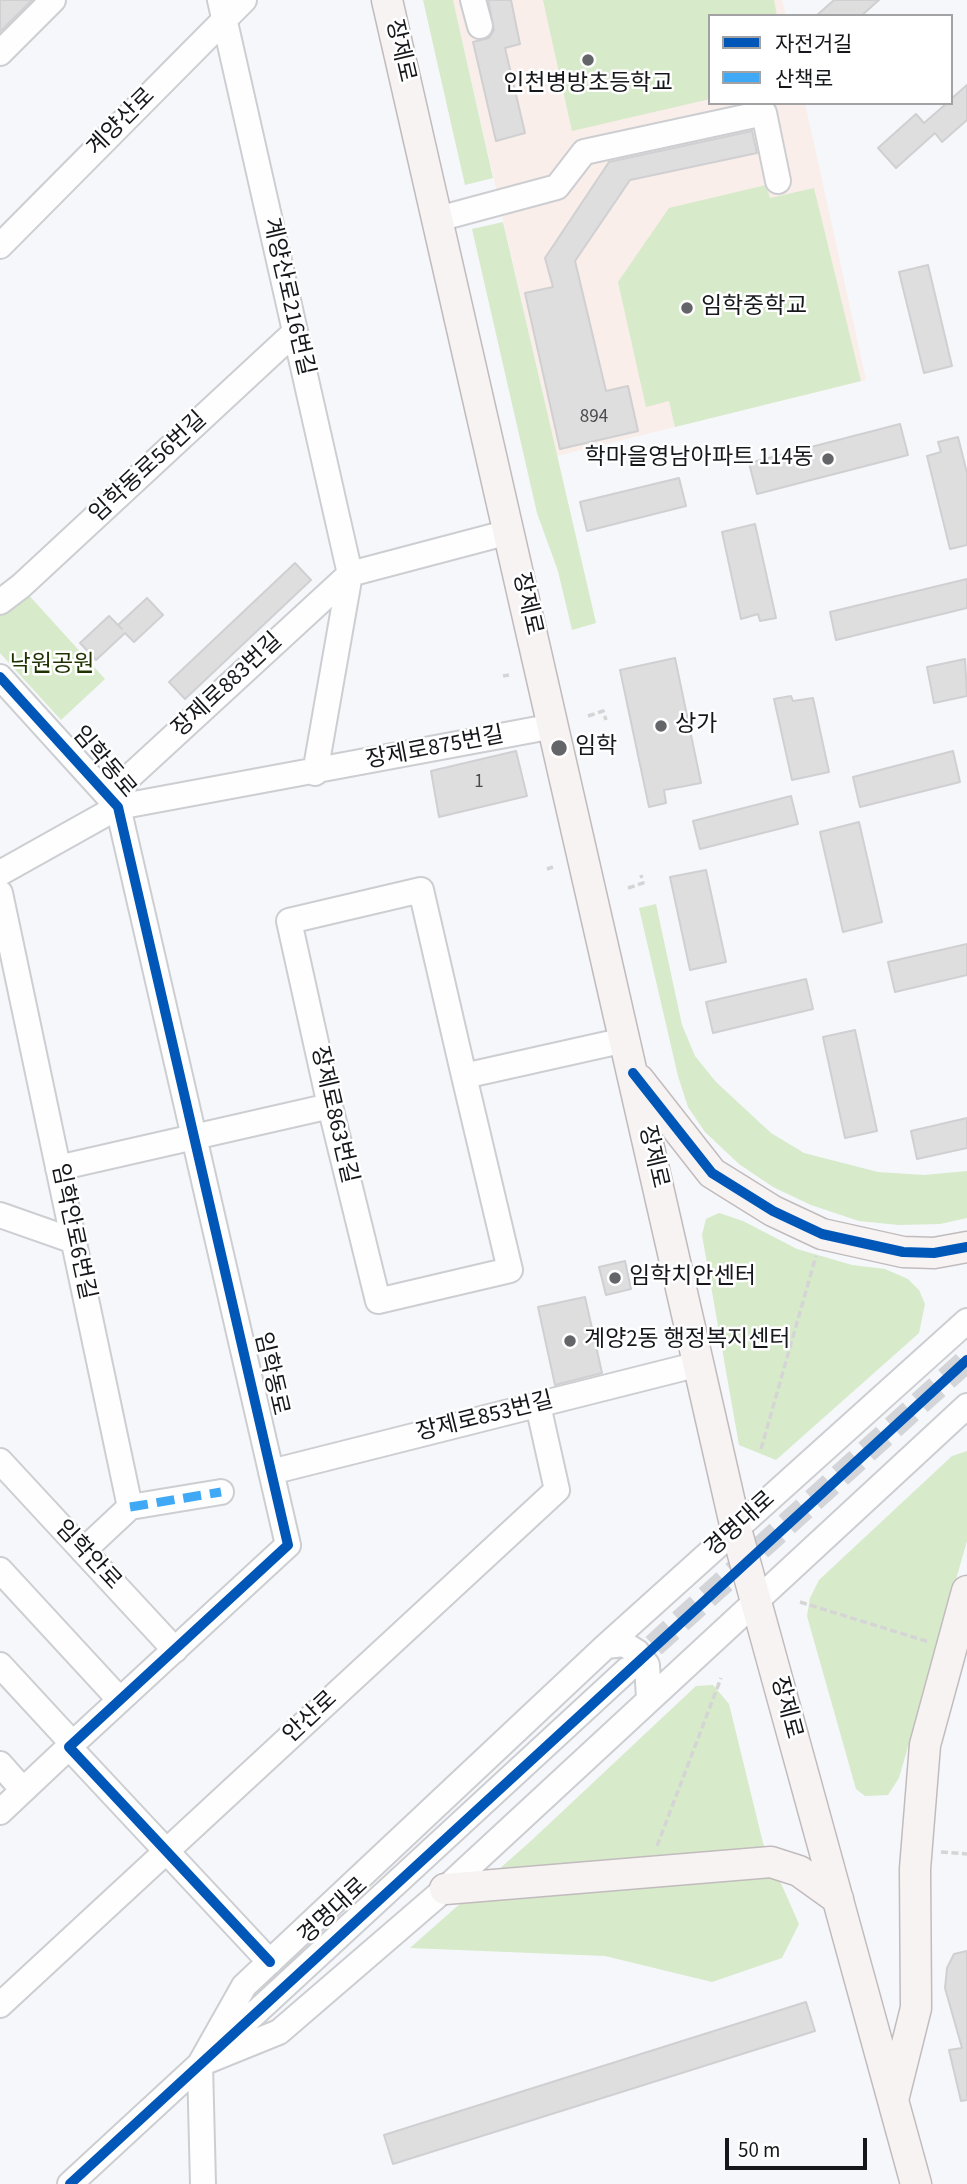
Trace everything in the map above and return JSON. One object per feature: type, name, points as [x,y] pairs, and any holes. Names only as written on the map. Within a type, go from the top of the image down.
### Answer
[{"type":"main road","name":"장제로","points":[[387,0],[736,1529],[916,2184]]},
{"type":"main road","points":[[633,1073],[712,1173],[773,1211],[822,1234],[903,1252],[934,1252],[967,1247]]},
{"type":"main road","points":[[893,2099],[916,2008],[915,1869],[925,1745],[967,1591]]},
{"type":"main road","points":[[445,1889],[771,1862],[799,1871],[838,1899]]},
{"type":"street","points":[[0,53],[52,0]]},
{"type":"street","name":"계양산로","points":[[0,246],[222,10],[244,0]]},
{"type":"street","points":[[473,0],[480,26]]},
{"type":"street","name":"계양산로216번길","points":[[222,10],[350,574]]},
{"type":"street","points":[[438,219],[557,187],[584,152],[764,113],[778,181]]},
{"type":"street","name":"임학동로56번길","points":[[0,602],[21,586],[295,332]]},
{"type":"street","name":"장제로883번길","points":[[118,807],[126,780],[350,574],[509,532]]},
{"type":"street","points":[[316,773],[350,574]]},
{"type":"street","name":"임학동로","points":[[0,677],[118,807],[288,1545],[0,1812]]},
{"type":"street","name":"장제로875번길","points":[[0,873],[118,807],[316,773],[554,726]]},
{"type":"street","name":"장제로863번길","points":[[421,890],[464,1076],[510,1269],[378,1301],[330,1106],[289,921],[421,890]]},
{"type":"street","name":"임학안로6번길","points":[[0,893],[7,962],[58,1168],[130,1507]]},
{"type":"street","points":[[464,1076],[625,1040]]},
{"type":"street","points":[[58,1168],[330,1106]]},
{"type":"street","points":[[0,1215],[74,1241]]},
{"type":"street","name":"경명대로","points":[[200,2064],[244,1986],[606,1646],[967,1321]]},
{"type":"street","name":"장제로853번길","points":[[271,1472],[699,1364]]},
{"type":"street","name":"안산로","points":[[0,2005],[557,1490],[538,1405]]},
{"type":"street","name":"경명대로","points":[[200,2064],[279,2032],[445,1889],[967,1406]]},
{"type":"street","name":"임학안로","points":[[0,1461],[175,1650]]},
{"type":"street","points":[[83,1551],[130,1507],[221,1492]]},
{"type":"street","points":[[0,1570],[120,1700]]},
{"type":"street","points":[[606,1646],[624,1644],[648,1665],[649,1698]]},
{"type":"street","points":[[0,1665],[270,1962]]},
{"type":"street","name":"경명대로","points":[[70,2184],[627,1670]]},
{"type":"street","points":[[0,1765],[23,1790]]},
{"type":"street","points":[[200,2064],[203,2184]]},
{"type":"path","points":[[588,716],[603,711],[606,720]]},
{"type":"path","points":[[628,888],[643,883],[641,876]]},
{"type":"path","points":[[761,1449],[818,1249]]},
{"type":"path","points":[[800,1602],[938,1644]]},
{"type":"path","points":[[653,1856],[721,1678]]},
{"type":"path","points":[[932,1852],[967,1854]]},
{"type":"shaded area","name":"임학중학교","points":[[453,0],[782,0],[786,14],[708,14],[708,105],[805,105],[866,380],[557,456]]},
{"type":"green space","points":[[423,0],[453,0],[493,178],[465,185]]},
{"type":"green space","points":[[543,0],[774,0],[777,14],[708,14],[708,99],[572,131]]},
{"type":"green space","points":[[766,185],[770,198],[814,188],[861,381],[675,427],[669,401],[646,407],[618,282],[669,208]]},
{"type":"green space","points":[[503,222],[596,623],[572,630],[558,571],[537,513],[472,229]]},
{"type":"green space","name":"낙원공원","points":[[25,591],[105,679],[61,720],[0,653],[0,613]]},
{"type":"green space","points":[[656,904],[682,1025],[695,1056],[716,1082],[771,1133],[804,1153],[878,1172],[924,1175],[967,1171],[967,1218],[940,1224],[899,1225],[859,1221],[811,1205],[773,1187],[739,1164],[705,1132],[688,1107],[678,1076],[639,908]]},
{"type":"green space","points":[[719,1213],[743,1221],[797,1249],[852,1265],[885,1269],[908,1279],[919,1290],[925,1304],[919,1333],[776,1460],[739,1445],[702,1235],[706,1219]]},
{"type":"green space","points":[[967,1451],[967,1541],[899,1778],[888,1795],[865,1796],[856,1789],[807,1616],[810,1598],[819,1580],[952,1456]]},
{"type":"green space","points":[[713,1685],[729,1704],[763,1843],[799,1924],[782,1958],[712,1982],[605,1956],[410,1948],[532,1840],[696,1686]]},
{"type":"building","points":[[0,0],[32,0],[0,32]]},
{"type":"building","points":[[488,0],[511,0],[520,44],[505,48],[525,133],[496,141],[473,42],[489,38],[494,30]]},
{"type":"building","points":[[834,0],[879,0],[863,14],[818,14]]},
{"type":"building","points":[[967,85],[967,120],[942,142],[935,133],[896,168],[878,148],[916,114],[924,123],[945,105],[953,105],[953,97]]},
{"type":"building","points":[[752,131],[757,153],[630,180],[575,261],[606,391],[628,386],[638,431],[560,449],[525,293],[553,287],[545,258],[609,162]]},
{"type":"building","points":[[928,265],[952,366],[924,373],[899,272]]},
{"type":"building","name":"학마을영남아파트 114동","points":[[900,424],[908,455],[757,494],[749,463]]},
{"type":"building","points":[[958,437],[967,473],[967,545],[950,549],[927,456],[941,452],[938,442]]},
{"type":"building","points":[[679,478],[686,506],[587,531],[580,502]]},
{"type":"building","points":[[755,524],[776,618],[760,621],[758,614],[741,619],[722,532]]},
{"type":"building","points":[[295,563],[311,580],[185,699],[169,682]]},
{"type":"building","points":[[967,579],[967,608],[836,640],[830,612]]},
{"type":"building","points":[[147,598],[163,615],[134,642],[125,633],[96,660],[80,643],[109,616],[118,625]]},
{"type":"building","name":"상가","points":[[675,658],[701,783],[664,790],[666,803],[649,807],[620,670]]},
{"type":"building","points":[[965,659],[967,696],[934,703],[927,667]]},
{"type":"building","points":[[791,696],[793,701],[813,698],[829,772],[792,780],[774,699]]},
{"type":"building","points":[[516,751],[527,796],[439,817],[431,771]]},
{"type":"building","points":[[953,751],[960,782],[860,807],[853,777]]},
{"type":"building","points":[[791,796],[798,824],[700,849],[693,821]]},
{"type":"building","points":[[859,822],[882,922],[843,932],[820,832]]},
{"type":"building","points":[[706,870],[726,962],[690,970],[670,877]]},
{"type":"building","points":[[967,944],[967,975],[895,992],[888,962]]},
{"type":"building","points":[[806,979],[813,1009],[713,1033],[706,1002]]},
{"type":"building","points":[[855,1030],[877,1131],[845,1138],[823,1037]]},
{"type":"building","points":[[967,1118],[967,1148],[917,1159],[911,1131]]},
{"type":"building","name":"임학치안센터","points":[[625,1261],[631,1289],[606,1295],[599,1267]]},
{"type":"building","name":"계양2동 행정복지센터","points":[[585,1297],[602,1373],[555,1385],[538,1307]]},
{"type":"building","points":[[967,1951],[967,2100],[961,2101],[949,2050],[962,2048],[945,1988],[947,1968],[954,1954]]},
{"type":"building","points":[[806,2002],[815,2031],[393,2164],[384,2135]]},
{"type":"tunnel","points":[[627,1670],[967,1360]]},
{"type":"marked path","points":[[130,1507],[221,1492]]},
{"type":"cycle path","points":[[0,677],[118,807],[288,1545],[69,1747],[270,1962]]},
{"type":"cycle path","points":[[633,1073],[712,1173],[773,1211],[822,1234],[903,1252],[934,1253],[967,1247]]},
{"type":"cycle path","points":[[70,2184],[967,1360]]},
{"type":"place","name":"인천병방초등학교","points":[[588,60]]},
{"type":"place","name":"임학중학교","points":[[687,308]]},
{"type":"place","name":"학마을영남아파트 114동","points":[[828,459]]},
{"type":"place","name":"상가","points":[[661,726]]},
{"type":"place","name":"임학","points":[[559,748]]},
{"type":"place","name":"임학치안센터","points":[[615,1278]]},
{"type":"place","name":"계양2동 행정복지센터","points":[[570,1341]]}]
